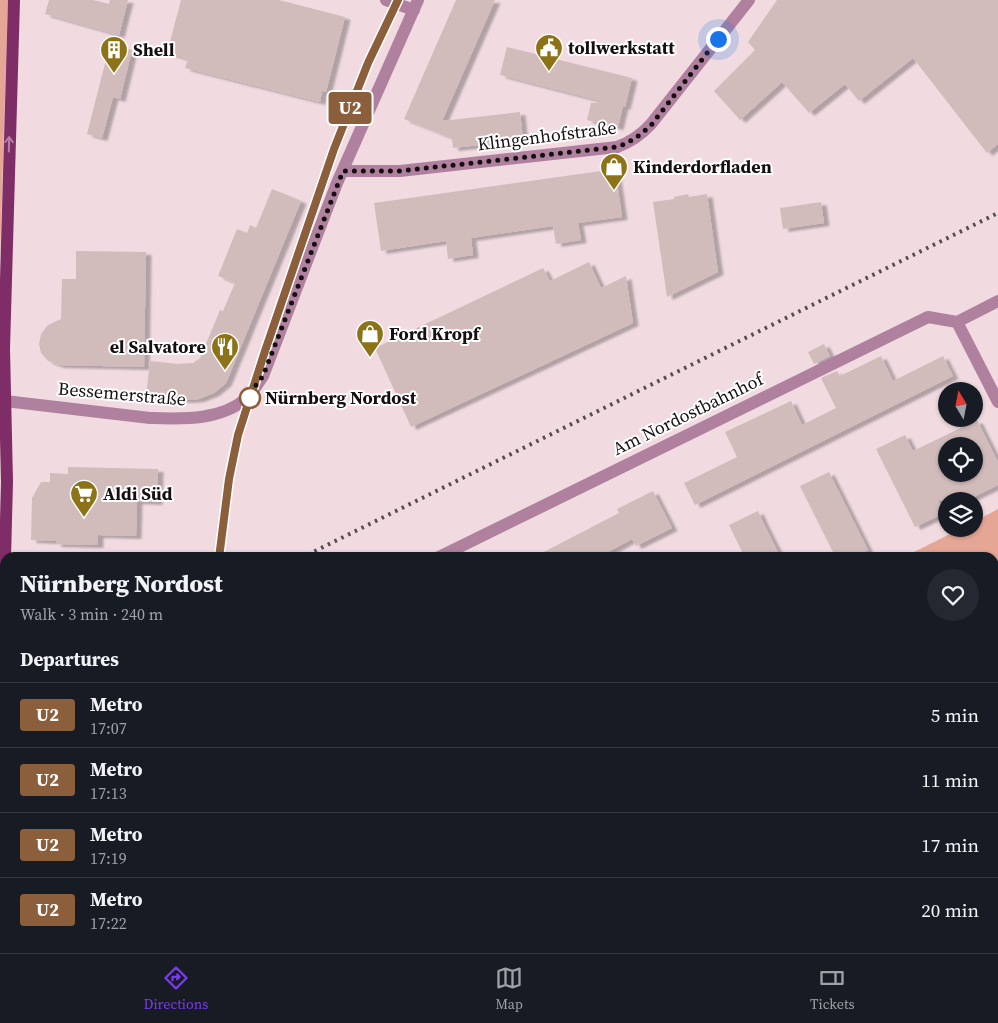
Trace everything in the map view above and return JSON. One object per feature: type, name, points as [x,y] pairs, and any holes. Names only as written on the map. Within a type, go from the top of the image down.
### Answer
[{"type":"main road","points":[[5,552],[7,474],[2,401],[3,282],[14,0]]},
{"type":"street","points":[[386,0],[416,5]]},
{"type":"street","name":"Klingenhofstraße","points":[[343,171],[400,171],[617,147],[628,143],[641,135],[652,124],[750,0]]},
{"type":"street","name":"Bessemerstraße","points":[[2,401],[150,418],[197,418],[230,409],[247,397],[263,376],[343,171],[416,5]]},
{"type":"street","points":[[998,301],[957,322],[998,402]]},
{"type":"street","name":"Am Nordostbahnhof","points":[[449,552],[928,316],[957,322]]},
{"type":"shaded area","points":[[0,0],[8,0],[0,257]]},
{"type":"shaded area","points":[[998,509],[998,552],[914,552],[944,537],[983,537],[983,517]]},
{"type":"building","points":[[49,0],[93,0],[109,4],[110,0],[128,0],[119,35],[45,14]]},
{"type":"building","points":[[181,0],[279,0],[345,17],[326,92],[322,91],[320,102],[185,68],[188,59],[167,53]]},
{"type":"building","points":[[456,0],[495,0],[442,121],[520,112],[523,140],[453,148],[452,138],[404,119]]},
{"type":"building","points":[[777,0],[998,0],[998,144],[987,153],[913,58],[859,101],[845,84],[809,113],[782,82],[740,120],[714,91],[755,50],[748,42]]},
{"type":"building","name":"Shell","points":[[110,44],[132,50],[120,99],[113,97],[102,138],[87,134]]},
{"type":"building","points":[[507,47],[632,78],[618,127],[587,120],[591,103],[605,102],[500,75]]},
{"type":"building","points":[[615,169],[622,217],[578,223],[581,240],[556,244],[553,226],[471,238],[473,255],[448,259],[446,241],[381,251],[374,203]]},
{"type":"building","points":[[272,189],[301,201],[226,383],[214,393],[199,399],[187,400],[146,396],[150,361],[178,364],[193,363],[200,358],[220,310],[223,311],[235,283],[218,276],[237,229],[247,233],[250,225],[256,228]]},
{"type":"building","points":[[688,194],[689,197],[707,194],[718,272],[667,297],[653,202],[674,199],[674,197]]},
{"type":"building","points":[[821,202],[824,223],[783,229],[780,208]]},
{"type":"building","points":[[76,251],[146,252],[144,367],[59,365],[48,361],[41,353],[39,344],[41,334],[48,325],[61,319],[62,279],[76,279]]},
{"type":"building","points":[[589,262],[601,288],[626,276],[633,323],[411,427],[375,348],[543,268],[550,281]]},
{"type":"building","points":[[824,344],[830,356],[814,364],[808,352]]},
{"type":"building","points":[[881,356],[893,381],[943,356],[953,376],[695,505],[684,483],[737,457],[725,432],[791,401],[802,425],[836,408],[821,378],[837,371],[840,376]]},
{"type":"building","points":[[960,428],[981,428],[998,462],[998,485],[983,492],[938,492],[938,516],[915,527],[876,449],[905,435],[913,451],[938,439],[938,482],[983,482],[983,437],[942,437]]},
{"type":"building","name":"Aldi Süd","points":[[68,467],[158,469],[157,502],[137,501],[136,536],[98,535],[98,545],[56,544],[56,541],[31,540],[32,498],[41,482],[50,482],[50,473],[68,474]]},
{"type":"building","points":[[829,472],[868,550],[864,552],[833,552],[800,486]]},
{"type":"building","points":[[653,491],[672,528],[636,546],[632,539],[608,552],[544,552],[619,513],[617,509]]},
{"type":"building","points":[[758,511],[778,552],[742,552],[729,525]]},
{"type":"railway","points":[[313,552],[998,213]]},
{"type":"metro line","name":"U2","points":[[220,552],[229,479],[238,435],[265,351],[334,149],[368,63],[398,0]]},
{"type":"place","name":"tollwerkstatt","points":[[549,72]]},
{"type":"place","name":"Shell","points":[[114,74]]},
{"type":"place","name":"Kinderdorfladen","points":[[614,191]]},
{"type":"place","name":"Ford Kropf","points":[[370,358]]},
{"type":"place","name":"el Salvatore","points":[[225,371]]},
{"type":"place","name":"Nürnberg Nordost","points":[[250,398]]},
{"type":"place","name":"Aldi Süd","points":[[84,518]]},
{"type":"route","points":[[250,398],[247,397],[263,376],[343,171],[400,171],[617,147],[641,135],[652,124],[718,39]]}]
